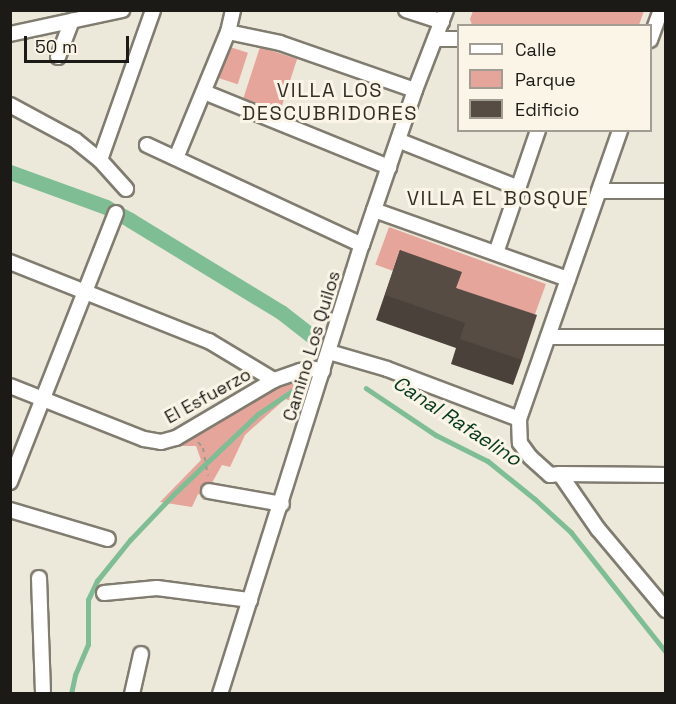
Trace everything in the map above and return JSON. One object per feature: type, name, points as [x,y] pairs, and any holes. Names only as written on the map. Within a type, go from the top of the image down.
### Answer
[{"type":"street","points":[[10,34],[122,10]]},
{"type":"street","points":[[100,160],[153,10]]},
{"type":"street","points":[[176,158],[228,32],[233,10]]},
{"type":"street","points":[[406,10],[444,16]]},
{"type":"street","points":[[652,39],[661,10]]},
{"type":"street","name":"Camino Los Quilos","points":[[220,693],[282,504],[362,245],[400,141],[415,90],[444,16]]},
{"type":"street","points":[[58,57],[72,21]]},
{"type":"street","points":[[228,32],[280,43],[415,90]]},
{"type":"street","points":[[435,39],[457,39]]},
{"type":"street","points":[[204,92],[390,167]]},
{"type":"street","points":[[10,105],[50,124],[75,140],[100,160],[126,189]]},
{"type":"street","points":[[496,253],[537,132]]},
{"type":"street","points":[[619,132],[519,419],[520,443],[530,457],[550,475],[666,475]]},
{"type":"street","points":[[400,141],[519,188]]},
{"type":"street","points":[[147,145],[362,245]]},
{"type":"street","points":[[599,191],[666,191]]},
{"type":"street","points":[[374,210],[568,279]]},
{"type":"street","points":[[10,482],[116,213]]},
{"type":"street","points":[[10,262],[209,341],[274,380]]},
{"type":"street","points":[[548,337],[666,336]]},
{"type":"street","points":[[329,352],[387,369],[519,419]]},
{"type":"street","name":"El Esfuerzo","points":[[10,386],[144,439],[161,442],[176,438],[274,380],[300,371],[315,369],[323,371]]},
{"type":"street","points":[[560,474],[598,529],[666,610]]},
{"type":"street","points":[[209,491],[282,504]]},
{"type":"street","points":[[10,510],[108,539]]},
{"type":"street","points":[[39,578],[43,693]]},
{"type":"street","points":[[104,592],[157,588],[250,600]]},
{"type":"street","points":[[132,693],[141,654]]},
{"type":"path","points":[[203,448],[207,472]]},
{"type":"green space","points":[[473,10],[644,11],[639,24],[472,24],[470,19]]},
{"type":"green space","points":[[227,46],[248,53],[238,84],[217,77]]},
{"type":"green space","points":[[260,47],[297,59],[279,114],[242,102]]},
{"type":"green space","points":[[389,227],[546,284],[532,322],[375,265]]},
{"type":"green space","points":[[314,378],[302,404],[285,399],[245,435],[230,467],[222,465],[205,495],[198,494],[192,507],[160,502],[201,460],[196,446],[174,446],[285,383],[295,379]]},
{"type":"building","points":[[400,250],[462,272],[456,288],[537,315],[522,360],[460,339],[465,323],[385,295]]},
{"type":"waterway","name":"Canal Rafaelino","points":[[10,172],[106,207],[130,220],[281,312],[313,337]]},
{"type":"waterway","points":[[71,694],[75,675],[88,645],[88,600],[97,581],[130,540],[173,495],[258,414],[301,385]]},
{"type":"waterway","name":"Canal Rafaelino","points":[[366,388],[436,435],[488,461],[535,499],[571,532],[666,652]]},
{"type":"district","name":"VILLA LOS DESCUBRIDORES","points":[[330,102]]},
{"type":"district","name":"VILLA EL BOSQUE","points":[[498,198]]}]
